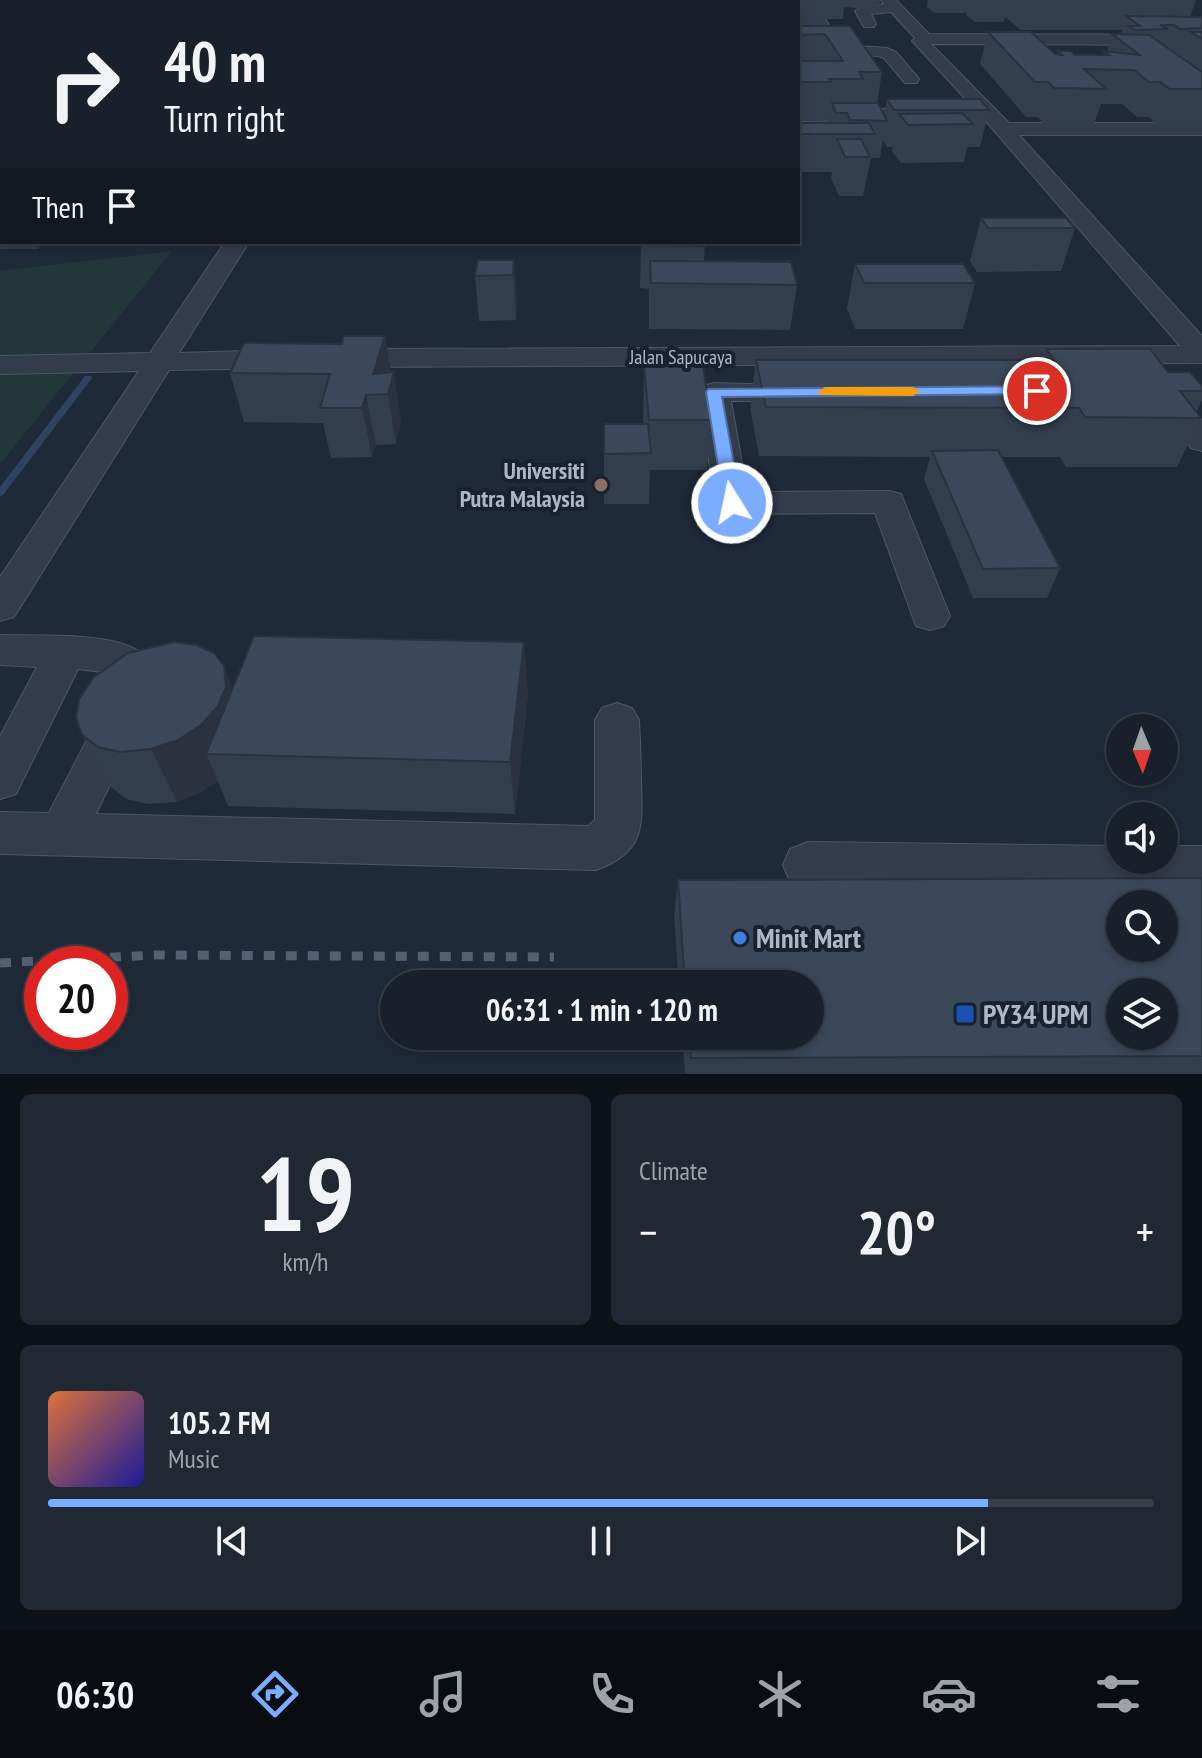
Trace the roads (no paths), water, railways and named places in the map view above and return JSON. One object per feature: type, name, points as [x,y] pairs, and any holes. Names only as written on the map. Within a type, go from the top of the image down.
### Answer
[{"type":"street","points":[[869,24],[862,11],[892,4],[1202,353]]},
{"type":"street","points":[[800,20],[818,19],[822,25],[800,36]]},
{"type":"street","points":[[853,44],[923,40],[966,47],[1087,47],[1197,33]]},
{"type":"street","points":[[1037,39],[1032,34],[1197,33]]},
{"type":"street","points":[[800,37],[853,44],[890,55],[911,79]]},
{"type":"street","points":[[966,47],[1037,39],[1087,47]]},
{"type":"street","points":[[853,44],[871,69]]},
{"type":"street","points":[[887,91],[903,113]]},
{"type":"street","points":[[800,115],[903,113],[955,115],[998,122],[1202,129]]},
{"type":"street","points":[[0,607],[236,244]]},
{"type":"street","name":"Jalan Sapucaya","points":[[0,365],[160,359],[645,369],[901,368],[1202,353]]},
{"type":"street","points":[[1131,391],[1162,391],[1202,441]]},
{"type":"street","points":[[835,392],[701,392],[732,503],[889,502],[930,616]]},
{"type":"street","points":[[0,650],[66,651],[123,661],[139,679],[80,794],[64,836]]},
{"type":"street","points":[[0,780],[66,651]]},
{"type":"street","points":[[0,833],[596,848],[610,838],[619,825],[617,720]]},
{"type":"street","points":[[808,865],[1202,869]]},
{"type":"waterway","points":[[0,493],[88,378]]},
{"type":"railway","points":[[0,963],[155,955],[554,957]]},
{"type":"place","name":"Universiti Putra Malaysia","points":[[601,485]]},
{"type":"place","name":"Minit Mart","points":[[740,938]]},
{"type":"place","name":"PY34 UPM","points":[[965,1014]]}]
